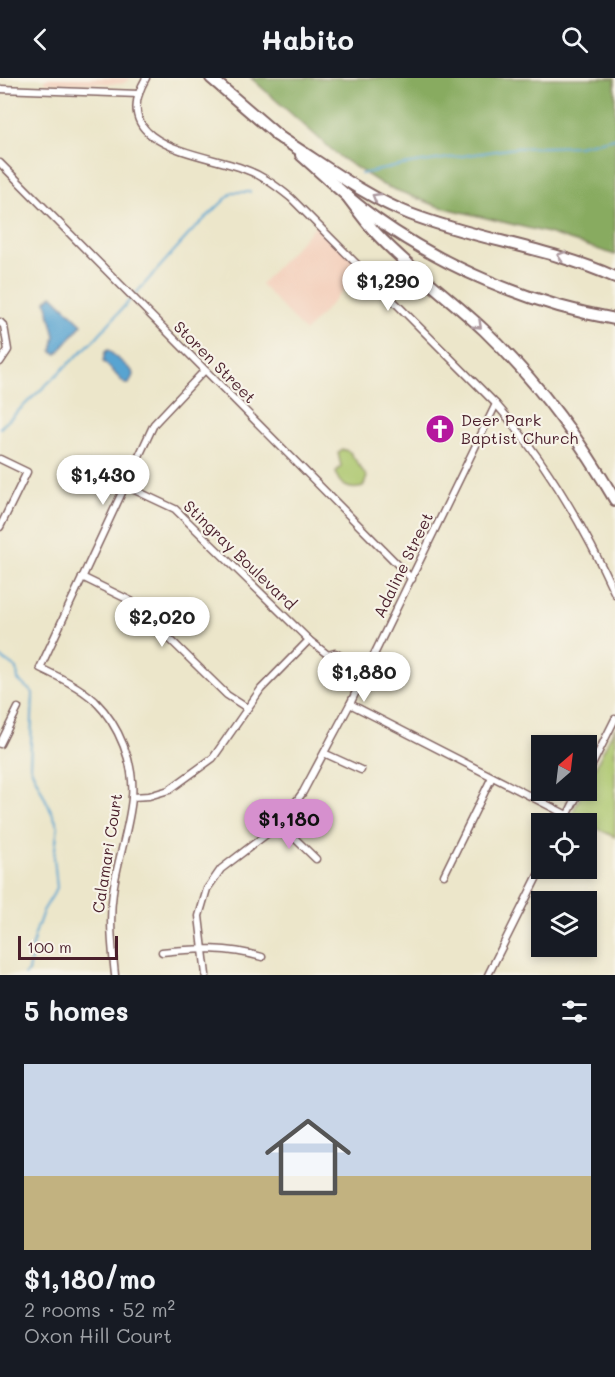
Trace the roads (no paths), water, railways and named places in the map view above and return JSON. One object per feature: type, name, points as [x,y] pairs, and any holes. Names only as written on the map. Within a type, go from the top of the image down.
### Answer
[{"type":"main road","points":[[211,78],[347,196],[412,242],[466,271],[525,295],[589,315],[615,319]]},
{"type":"main road","points":[[276,135],[377,198],[409,213],[474,234],[564,256],[615,277]]},
{"type":"main road","points":[[347,196],[375,232],[485,331],[518,364],[556,410],[594,464],[615,500]]},
{"type":"street","points":[[146,78],[139,94],[137,112],[141,125],[155,140],[174,149],[264,177],[297,204],[496,405],[526,439],[567,503],[615,594]]},
{"type":"street","points":[[0,90],[139,94]]},
{"type":"street","name":"Storen Street","points":[[0,163],[411,579]]},
{"type":"street","points":[[0,322],[4,326],[8,350],[0,362]]},
{"type":"street","points":[[204,372],[154,424],[82,577],[131,601],[227,695],[247,708]]},
{"type":"street","name":"Adaline Street","points":[[206,975],[200,916],[207,889],[221,869],[280,824],[326,754],[496,405]]},
{"type":"street","points":[[0,459],[27,472],[0,527]]},
{"type":"street","name":"Stingray Boulevard","points":[[126,486],[175,508],[309,640],[328,655],[331,661],[352,672],[365,674]]},
{"type":"street","name":"Calamari Court","points":[[82,577],[40,668],[72,685],[95,701],[111,722],[125,749],[132,797],[113,890],[110,919],[115,975]]},
{"type":"street","points":[[132,797],[149,796],[169,790],[213,758],[261,689],[309,640]]},
{"type":"street","points":[[350,704],[563,813]]},
{"type":"street","points":[[0,744],[18,708]]},
{"type":"street","points":[[597,755],[615,719]]},
{"type":"street","points":[[326,754],[361,770]]},
{"type":"street","points":[[444,875],[492,777]]},
{"type":"street","points":[[280,824],[316,860]]},
{"type":"street","points":[[488,975],[536,879]]},
{"type":"street","points":[[162,952],[204,947],[232,949],[262,957]]},
{"type":"water","points":[[52,295],[82,324],[57,354],[52,352],[55,336],[46,301]]},
{"type":"water","points":[[108,350],[132,371],[133,375],[129,384],[125,384],[103,361],[105,352]]},
{"type":"waterway","points":[[361,174],[403,165],[515,148],[578,146],[615,138]]},
{"type":"waterway","points":[[0,428],[94,340],[192,231],[233,192],[250,192]]},
{"type":"waterway","points":[[0,657],[17,669],[18,680],[33,693],[30,766],[58,826],[54,857],[57,888],[43,911],[34,937],[29,972],[24,975]]},
{"type":"place","name":"Deer Park Baptist Church","points":[[440,429]]}]
